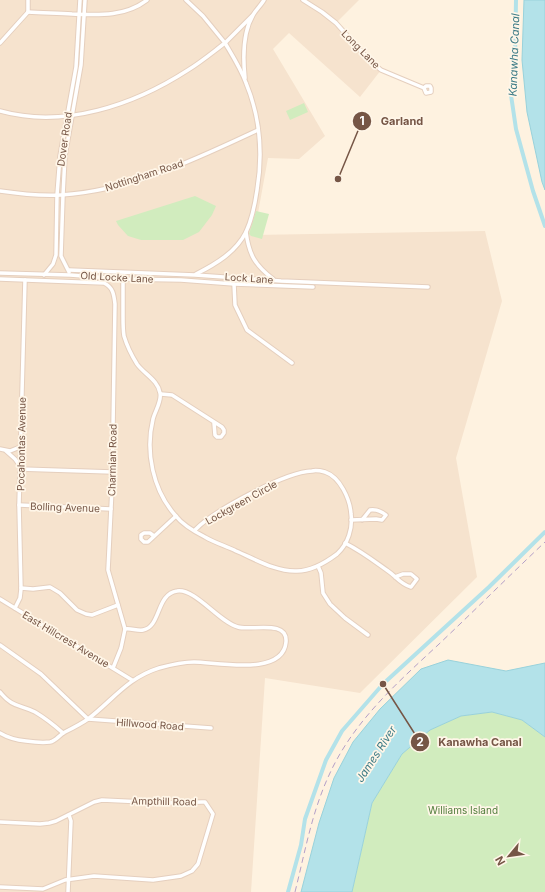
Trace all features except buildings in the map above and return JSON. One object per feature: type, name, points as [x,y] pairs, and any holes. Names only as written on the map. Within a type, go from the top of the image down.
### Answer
[{"type":"street","points":[[0,43],[28,12],[28,0]]},
{"type":"street","name":"Dover Road","points":[[44,275],[53,264],[56,255],[60,156],[76,67],[80,0]]},
{"type":"street","name":"Dover Road","points":[[70,275],[69,270],[64,264],[61,256],[65,156],[81,65],[85,0]]},
{"type":"street","points":[[28,12],[107,14],[124,12],[134,8],[146,0]]},
{"type":"street","points":[[186,0],[203,16],[225,42],[246,81]]},
{"type":"street","points":[[0,111],[33,117],[73,116],[113,106],[152,91],[189,70],[225,42],[252,16],[264,0]]},
{"type":"street","name":"Long Lane","points":[[303,0],[336,23],[381,70],[424,88]]},
{"type":"street","points":[[195,275],[221,261],[233,250],[246,232],[255,200],[259,178],[260,155],[255,112],[246,81],[244,54],[252,16]]},
{"type":"street","name":"Nottingham Road","points":[[0,191],[58,195],[96,190],[131,182],[204,155],[258,130]]},
{"type":"street","points":[[246,232],[252,257],[262,271],[274,280]]},
{"type":"street","name":"Lock Lane","points":[[69,270],[428,287]]},
{"type":"street","name":"Old Locke Lane","points":[[0,273],[313,287]]},
{"type":"street","points":[[181,275],[181,280]]},
{"type":"street","points":[[0,278],[25,280]]},
{"type":"street","points":[[123,279],[124,336],[138,365],[151,378],[161,394],[172,396],[214,423]]},
{"type":"street","name":"Charmian Road","points":[[25,280],[104,283],[112,290],[115,304],[112,472],[108,570],[125,628],[121,648],[113,668]]},
{"type":"street","name":"Pocahontas Avenue","points":[[15,608],[20,598],[21,588],[19,505],[25,280]]},
{"type":"street","points":[[234,284],[235,305],[246,330],[292,363]]},
{"type":"street","name":"Lockgreen Circle","points":[[161,394],[152,425],[152,468],[162,496],[176,516],[204,537],[273,567],[287,571],[312,569],[340,551],[351,529],[352,514],[347,498],[332,475],[312,470],[271,484],[213,514],[202,522],[195,530]]},
{"type":"street","points":[[0,449],[13,451],[20,447]]},
{"type":"street","points":[[6,451],[15,459],[20,468],[112,472]]},
{"type":"street","name":"Bolling Avenue","points":[[19,505],[111,509]]},
{"type":"street","points":[[351,520],[362,520],[382,520],[386,515],[381,511],[370,510],[362,520]]},
{"type":"street","points":[[154,536],[176,516]]},
{"type":"street","points":[[345,543],[368,556],[404,585],[411,587],[418,580],[411,574],[403,574],[395,577]]},
{"type":"street","points":[[318,566],[321,573],[323,593],[330,604],[345,618],[368,635]]},
{"type":"street","points":[[21,588],[33,589],[50,587],[60,593],[77,610],[86,614],[92,615],[118,605]]},
{"type":"street","points":[[0,733],[12,739],[42,742],[54,740],[63,733],[88,719],[132,680],[158,669],[182,663],[203,662],[245,665],[263,663],[276,658],[280,654],[285,646],[286,638],[284,633],[276,628],[236,627],[184,591],[174,592],[168,595],[163,602],[154,622],[149,628],[143,630],[125,628]]},
{"type":"street","name":"East Hillcrest Avenue","points":[[0,599],[132,680]]},
{"type":"street","points":[[0,645],[41,674],[88,719]]},
{"type":"street","points":[[0,692],[10,702],[34,712],[46,719],[63,733]]},
{"type":"street","name":"Hillwood Road","points":[[88,719],[211,728]]},
{"type":"street","name":"Ampthill Road","points":[[0,822],[40,824],[56,820],[94,802],[110,800],[165,803],[205,802],[213,814],[200,860],[196,867],[188,874],[166,879],[153,880],[94,876],[69,879]]},
{"type":"street","points":[[68,892],[72,822],[69,814]]},
{"type":"street","points":[[0,886],[43,889],[69,879]]},
{"type":"shaded area","points":[[0,0],[359,0],[336,23],[369,60],[381,70],[360,97],[289,33],[273,49],[325,136],[299,159],[268,158],[254,235],[485,231],[502,301],[456,458],[477,577],[360,693],[265,678],[251,892],[0,892]]},
{"type":"green space","points":[[304,103],[308,112],[290,120],[286,111]]},
{"type":"green space","points":[[195,196],[216,206],[212,215],[199,232],[183,240],[141,240],[128,236],[116,221]]},
{"type":"green space","points":[[256,211],[269,214],[262,239],[249,234]]},
{"type":"green space","name":"Williams Island","points":[[492,712],[522,720],[545,737],[545,892],[352,892],[372,803],[402,754],[430,730],[461,716]]},
{"type":"water","points":[[524,0],[545,0],[545,190],[527,112],[522,60]]},
{"type":"water","name":"James River","points":[[448,660],[506,671],[545,663],[545,737],[522,720],[492,712],[461,716],[430,730],[402,754],[372,803],[352,892],[301,892],[319,823],[334,778],[353,742],[380,709],[421,669]]},
{"type":"waterway","name":"Kanawha Canal","points":[[516,0],[515,57],[511,95],[516,129],[533,191],[545,226]]},
{"type":"waterway","name":"Kanawha Canal","points":[[288,892],[301,845],[305,819],[326,760],[342,731],[383,684],[489,587],[545,532]]},
{"type":"railway","points":[[295,892],[318,802],[330,773],[351,736],[392,688],[545,542]]},
{"type":"place","name":"Garland","points":[[338,179]]},
{"type":"place","name":"Kanawha Canal","points":[[383,684]]}]
